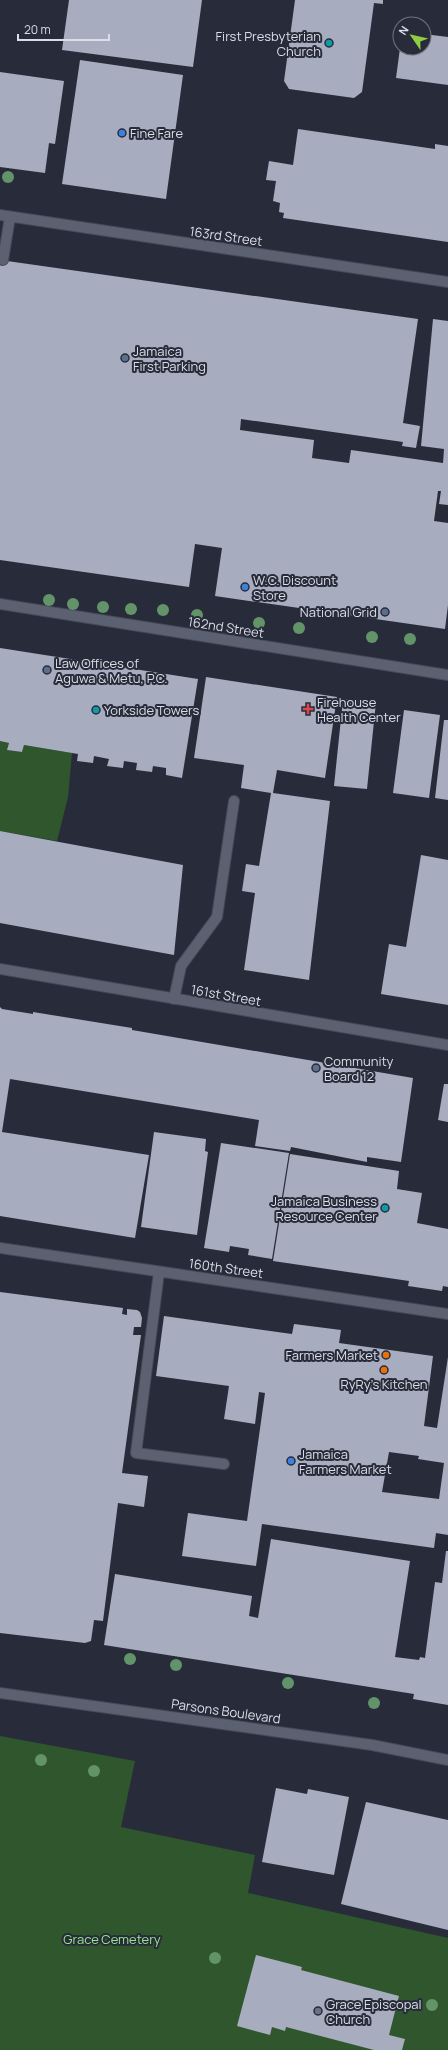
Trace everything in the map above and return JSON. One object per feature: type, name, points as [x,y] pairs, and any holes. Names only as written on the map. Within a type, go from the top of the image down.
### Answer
[{"type":"street","points":[[3,260],[5,216]]},
{"type":"street","name":"163rd Street","points":[[5,216],[448,282]]},
{"type":"street","name":"162nd Street","points":[[0,604],[448,674]]},
{"type":"street","points":[[174,999],[181,966],[217,917],[234,801]]},
{"type":"street","name":"161st Street","points":[[0,969],[448,1045]]},
{"type":"street","name":"160th Street","points":[[0,1248],[448,1314]]},
{"type":"street","points":[[159,1272],[136,1453],[224,1464]]},
{"type":"street","name":"Parsons Boulevard","points":[[0,1693],[372,1744],[448,1760]]},
{"type":"green space","points":[[0,741],[9,743],[8,750],[22,752],[24,745],[72,753],[68,797],[57,841],[0,831]]},
{"type":"green space","name":"Grace Cemetery","points":[[0,1736],[135,1761],[121,1827],[255,1855],[248,1893],[448,1938],[448,2050],[0,2050]]},
{"type":"building","points":[[69,0],[202,0],[193,67],[62,50]]},
{"type":"building","name":"First Presbyterian Church","points":[[295,0],[383,0],[383,4],[374,3],[362,92],[354,98],[289,89],[284,81]]},
{"type":"building","points":[[432,35],[448,37],[448,85],[396,78],[399,56],[432,56]]},
{"type":"building","name":"Fine Fare","points":[[80,60],[183,75],[166,199],[62,184]]},
{"type":"building","points":[[0,72],[64,81],[55,144],[49,143],[45,173],[0,167]]},
{"type":"building","points":[[298,129],[435,149],[435,144],[448,146],[448,242],[283,218],[284,213],[279,212],[280,203],[273,201],[276,181],[266,180],[269,161],[293,165]]},
{"type":"building","points":[[0,260],[418,319],[403,423],[420,426],[416,448],[402,446],[403,442],[241,419],[240,430],[314,440],[312,458],[349,463],[351,450],[443,463],[444,449],[421,446],[433,319],[448,321],[448,505],[439,504],[441,491],[438,491],[434,521],[448,523],[448,605],[445,629],[215,596],[222,548],[195,544],[189,587],[0,560]]},
{"type":"building","name":"Yorkside Towers","points":[[0,648],[198,679],[182,778],[166,775],[166,768],[153,766],[152,772],[136,770],[137,763],[124,761],[123,768],[107,766],[109,759],[94,756],[93,763],[77,761],[78,754],[24,745],[22,752],[7,750],[9,743],[0,741]]},
{"type":"building","points":[[206,677],[337,697],[325,778],[277,770],[273,793],[330,801],[309,980],[244,970],[255,893],[242,891],[246,864],[259,866],[271,793],[241,788],[244,765],[194,758]]},
{"type":"building","points":[[343,699],[376,702],[367,789],[334,786]]},
{"type":"building","points":[[404,710],[440,715],[429,798],[393,793]]},
{"type":"building","points":[[444,720],[448,720],[448,800],[435,798]]},
{"type":"building","points":[[0,831],[183,865],[174,955],[0,923]]},
{"type":"building","points":[[421,855],[448,860],[448,1005],[381,994],[389,944],[406,947]]},
{"type":"building","points":[[0,1007],[2,1009],[33,1014],[33,1012],[132,1028],[132,1030],[413,1078],[401,1162],[367,1157],[367,1162],[291,1147],[290,1151],[255,1146],[259,1120],[10,1079],[2,1132],[149,1155],[135,1238],[0,1216]]},
{"type":"building","points":[[444,1084],[448,1084],[448,1122],[438,1120]]},
{"type":"building","points":[[154,1132],[206,1139],[205,1151],[208,1152],[197,1235],[141,1227]]},
{"type":"building","points":[[221,1143],[289,1153],[272,1259],[248,1255],[249,1249],[230,1246],[229,1252],[204,1248]]},
{"type":"building","points":[[290,1154],[399,1171],[397,1189],[422,1193],[417,1223],[448,1229],[448,1287],[443,1286],[442,1291],[408,1286],[409,1281],[273,1261]]},
{"type":"building","points":[[0,1292],[123,1308],[122,1314],[127,1315],[127,1309],[137,1310],[140,1312],[142,1318],[141,1327],[134,1327],[133,1335],[141,1335],[122,1473],[148,1476],[144,1507],[118,1503],[103,1621],[94,1620],[91,1641],[85,1643],[0,1633]]},
{"type":"building","points":[[164,1316],[292,1334],[294,1324],[341,1330],[339,1343],[433,1356],[424,1426],[437,1428],[448,1357],[448,1535],[436,1533],[434,1548],[262,1524],[256,1566],[182,1556],[188,1513],[247,1521],[265,1393],[259,1392],[255,1424],[224,1419],[229,1386],[156,1376]],"holes":[[[389,1452],[419,1456],[418,1459],[444,1463],[439,1499],[382,1492]]]},
{"type":"building","points":[[271,1539],[410,1561],[395,1657],[419,1660],[420,1657],[425,1658],[435,1582],[442,1583],[446,1551],[448,1551],[448,1705],[413,1699],[414,1694],[104,1645],[115,1574],[252,1596],[249,1616],[258,1618]]},
{"type":"building","points":[[276,1788],[307,1794],[308,1789],[349,1797],[334,1875],[262,1862]]},
{"type":"building","points":[[366,1802],[448,1820],[448,1930],[341,1904]]},
{"type":"building","name":"Grace Episcopal Church","points":[[256,1955],[302,1967],[301,1970],[399,1996],[389,2035],[405,2039],[402,2050],[374,2050],[286,2027],[285,2031],[272,2027],[270,2035],[237,2026]]},
{"type":"place","name":"First Presbyterian Church","points":[[329,43]]},
{"type":"place","name":"Fine Fare","points":[[122,133]]},
{"type":"place","name":"Jamaica First Parking","points":[[125,358]]},
{"type":"place","name":"W.C. Discount Store","points":[[245,587]]},
{"type":"place","name":"National Grid","points":[[385,612]]},
{"type":"place","name":"Law Offices of Aguwa & Metu, P.C.","points":[[47,670]]},
{"type":"place","name":"Firehouse Health Center","points":[[308,709]]},
{"type":"place","name":"Yorkside Towers","points":[[96,710]]},
{"type":"place","name":"Community Board 12","points":[[316,1068]]},
{"type":"place","name":"Jamaica Business Resource Center","points":[[385,1208]]},
{"type":"place","name":"Farmers Market","points":[[386,1355]]},
{"type":"place","name":"RyRy’s Kitchen","points":[[384,1370]]},
{"type":"place","name":"Jamaica Farmers Market","points":[[291,1461]]},
{"type":"place","name":"Grace Episcopal Church","points":[[318,2011]]}]
